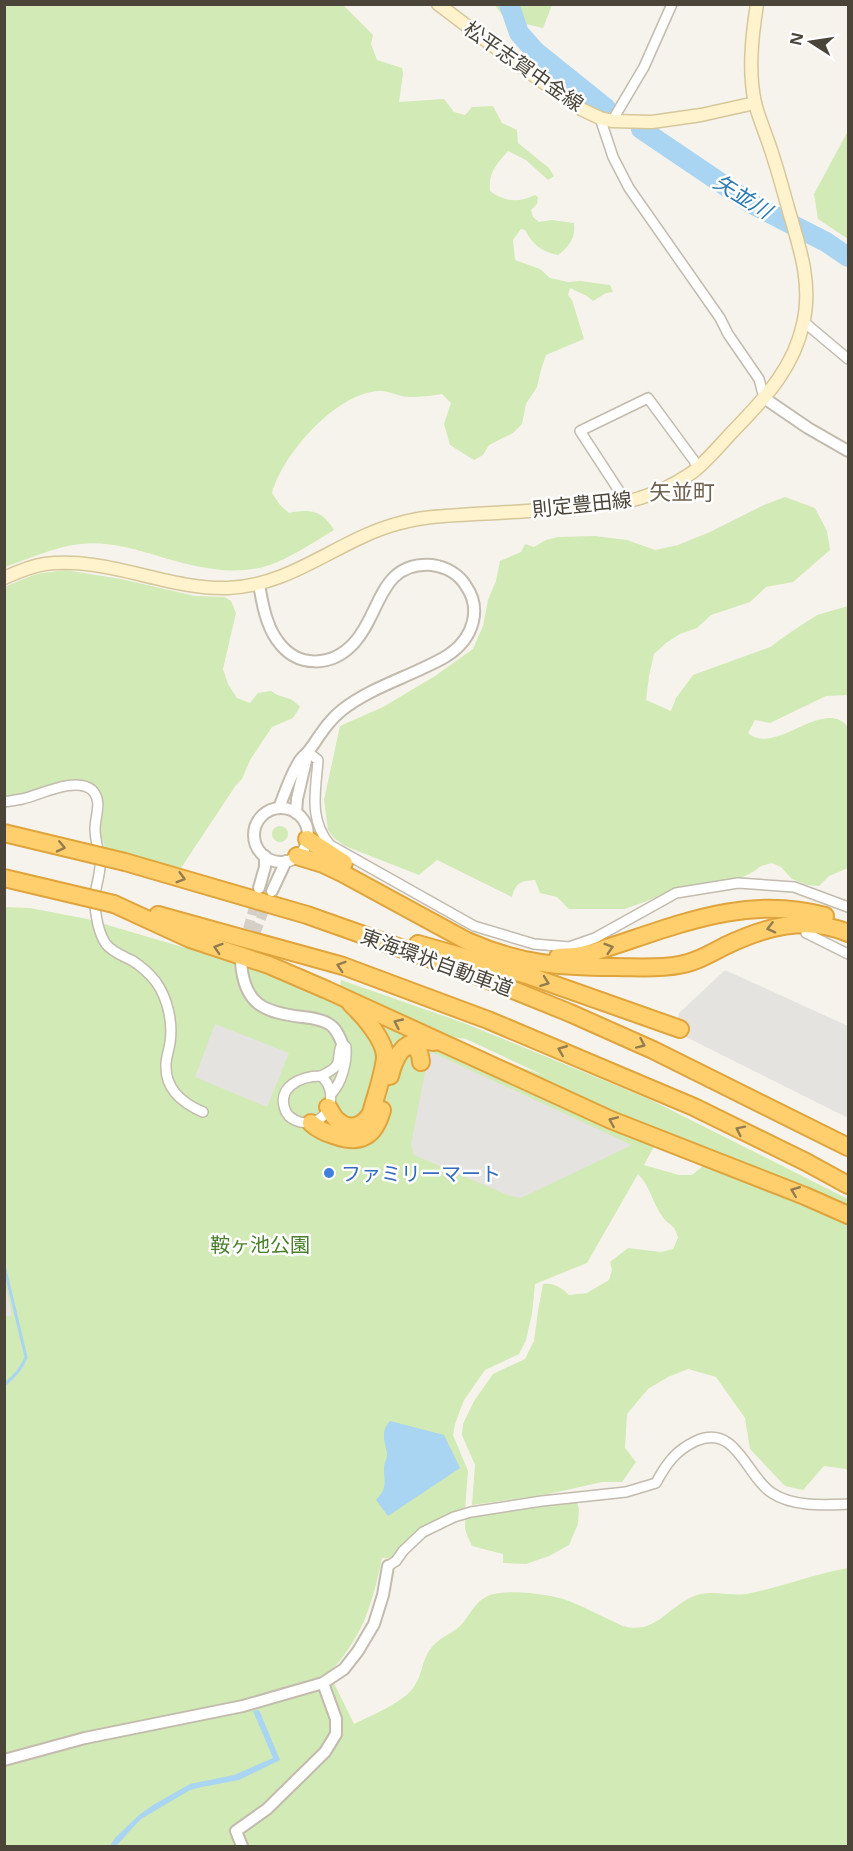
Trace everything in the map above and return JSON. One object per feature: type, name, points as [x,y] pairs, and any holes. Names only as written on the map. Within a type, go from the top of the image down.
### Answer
[{"type":"highway","name":"東海環状自動車道","points":[[4,833],[125,862],[307,915],[471,973],[653,1050],[849,1147]]},
{"type":"highway","points":[[307,839],[349,866],[474,934],[497,944],[530,953],[560,957],[583,955],[705,917],[759,908],[785,909],[821,915],[849,926]]},
{"type":"highway","points":[[291,859],[323,864],[485,949],[505,956],[545,964],[653,967],[680,964],[711,954],[767,928],[793,924],[822,925],[849,933]]},
{"type":"highway","name":"東海環状自動車道","points":[[4,878],[114,904],[343,966],[488,1020],[694,1107],[849,1185]]},
{"type":"highway","points":[[114,904],[190,939],[269,965],[327,990],[611,1120],[849,1215]]},
{"type":"highway","points":[[307,915],[527,975],[680,1029]]},
{"type":"highway","points":[[327,990],[346,1000],[362,1015],[381,1042],[384,1058],[371,1113],[366,1120],[356,1126],[348,1126],[337,1121],[330,1100]]},
{"type":"highway","points":[[311,1123],[316,1128],[341,1138],[361,1139],[368,1135],[379,1120],[394,1061],[399,1051],[420,1042],[429,1041],[447,1045]]},
{"type":"highway","points":[[405,1047],[416,1047],[422,1062]]},
{"type":"main road","name":"松平志賀中金線","points":[[438,4],[582,109],[606,119],[652,122],[701,115],[755,103]]},
{"type":"main road","name":"則定豊田線","points":[[4,578],[45,564],[67,564],[90,565],[149,578],[196,585],[227,588],[259,584],[295,572],[372,531],[401,523],[427,517],[582,507],[638,499],[692,473],[765,398],[784,372],[804,322],[807,287],[803,258],[755,103],[752,68],[753,29],[757,4]]},
{"type":"street","points":[[672,4],[644,66],[606,119],[613,157],[629,188],[720,318],[728,334],[759,379],[765,398],[808,428],[849,451]]},
{"type":"street","points":[[804,322],[849,359]]},
{"type":"street","points":[[626,500],[580,431],[648,398],[698,466]]},
{"type":"street","points":[[259,584],[264,609],[276,639],[296,658],[311,661],[324,662],[346,651],[357,640],[389,582],[411,567],[422,565],[445,568],[464,582],[474,605],[474,620],[469,634],[455,650],[434,663],[357,699],[331,720],[314,740],[308,752],[296,813]]},
{"type":"street","points":[[279,808],[299,761],[308,752]]},
{"type":"street","points":[[308,752],[318,760],[314,785],[317,824],[321,834],[330,845],[474,926],[505,936],[534,944],[569,946],[595,938],[676,893],[738,883],[794,887],[849,907]]},
{"type":"street","points":[[4,802],[70,786],[87,787],[93,791],[98,806],[94,827],[100,866],[94,889],[94,902],[100,931],[105,943],[112,950],[148,972],[162,992],[170,1018],[170,1042],[166,1067],[170,1085],[181,1100],[202,1112]]},
{"type":"street","points":[[272,891],[291,859],[305,846],[306,824],[296,813],[288,809],[279,808],[264,814],[255,827],[256,843],[265,856],[271,860],[291,859]]},
{"type":"street","points":[[260,888],[265,856]]},
{"type":"street","points":[[806,933],[849,954]]},
{"type":"street","points":[[244,963],[243,982],[257,1004],[269,1011],[314,1018],[329,1024],[346,1047],[347,1054],[343,1071],[321,1118],[311,1123],[291,1119],[286,1114],[284,1098],[290,1085],[331,1071],[339,1062],[339,1049],[342,1043]]},
{"type":"street","points":[[321,1076],[327,1081],[330,1100]]},
{"type":"street","points":[[4,1760],[85,1738],[243,1706],[323,1683],[344,1669],[358,1651],[374,1624],[388,1566],[396,1561],[423,1532],[454,1517],[471,1512],[542,1501],[626,1492],[656,1483],[665,1465],[675,1454],[702,1438],[721,1438],[732,1445],[763,1485],[783,1499],[811,1504],[849,1504]]},
{"type":"street","points":[[242,1846],[236,1831],[267,1809],[326,1752],[336,1734],[336,1719],[323,1683]]},
{"type":"green space","points":[[4,5],[343,5],[373,35],[371,44],[377,60],[402,68],[399,102],[444,99],[454,112],[465,115],[472,107],[493,106],[502,123],[517,130],[518,143],[549,168],[554,176],[548,180],[526,160],[508,151],[492,173],[490,191],[496,195],[512,200],[535,195],[538,197],[537,204],[531,210],[533,217],[539,222],[552,220],[574,223],[571,241],[558,255],[538,247],[525,230],[521,229],[513,240],[515,260],[540,269],[550,278],[568,282],[580,281],[610,285],[613,292],[606,293],[593,301],[570,288],[568,295],[572,300],[584,339],[546,355],[537,387],[526,404],[522,424],[513,433],[489,445],[483,455],[474,460],[450,445],[444,424],[451,403],[442,394],[410,397],[378,391],[362,395],[328,414],[299,444],[287,461],[272,493],[289,513],[315,512],[325,518],[334,530],[278,562],[256,569],[215,569],[121,546],[90,543],[61,548],[5,567]]},
{"type":"green space","points":[[495,5],[552,5],[543,28],[505,19]]},
{"type":"green space","points":[[848,131],[848,239],[818,219],[814,194]]},
{"type":"green space","points":[[785,497],[815,508],[827,531],[830,550],[793,582],[766,587],[750,602],[711,615],[697,628],[680,634],[666,643],[654,654],[646,700],[671,711],[676,698],[693,675],[770,647],[817,615],[848,606],[848,695],[826,696],[770,723],[755,720],[748,733],[759,738],[772,738],[826,718],[838,719],[848,727],[848,868],[829,876],[819,886],[807,885],[792,879],[781,867],[772,863],[761,866],[736,880],[674,891],[625,909],[569,909],[557,897],[540,893],[535,880],[520,883],[515,888],[512,897],[437,860],[419,875],[345,846],[328,830],[324,800],[340,726],[383,707],[435,676],[473,649],[483,626],[500,561],[521,552],[525,544],[534,547],[546,540],[558,537],[595,536],[627,540],[655,550],[678,545]]},
{"type":"green space","points":[[65,570],[121,579],[195,596],[225,597],[231,601],[236,613],[223,669],[228,684],[237,698],[250,703],[258,693],[271,691],[293,700],[300,707],[293,718],[272,727],[250,760],[242,779],[181,868],[105,848],[100,832],[104,807],[101,796],[94,785],[88,782],[70,781],[22,795],[5,796],[4,587],[36,574]]},
{"type":"green space","points":[[277,826],[283,826],[288,834],[286,840],[277,842],[272,837],[272,831]]},
{"type":"green space","name":"鞍ヶ池公園","points":[[4,907],[30,908],[87,919],[230,961],[545,1076],[466,1039],[450,1037],[340,987],[341,980],[464,1023],[647,1098],[848,1199],[848,1209],[662,1132],[644,1165],[679,1175],[692,1175],[704,1165],[848,1223],[848,1472],[846,1469],[824,1466],[803,1490],[785,1486],[750,1449],[745,1418],[716,1377],[688,1369],[648,1389],[627,1414],[625,1448],[636,1462],[622,1482],[602,1482],[544,1495],[472,1505],[475,1465],[462,1435],[463,1424],[474,1401],[493,1374],[525,1359],[534,1341],[543,1284],[557,1286],[569,1295],[587,1293],[609,1280],[612,1270],[610,1262],[628,1248],[661,1252],[673,1249],[678,1238],[675,1229],[662,1216],[638,1174],[587,1263],[535,1284],[532,1314],[526,1340],[519,1354],[485,1370],[464,1400],[453,1435],[468,1471],[465,1510],[439,1520],[394,1559],[382,1558],[370,1606],[364,1620],[341,1660],[329,1673],[354,1724],[388,1708],[404,1697],[417,1681],[432,1647],[460,1626],[480,1601],[492,1595],[513,1592],[561,1598],[623,1626],[634,1628],[652,1624],[683,1602],[699,1594],[751,1593],[848,1568],[848,1846],[5,1846]]},
{"type":"green space","points":[[576,1499],[579,1509],[578,1524],[569,1545],[549,1556],[526,1564],[503,1563],[503,1554],[472,1546],[466,1531],[467,1516]]},
{"type":"shaded area","points":[[725,970],[848,1026],[848,1118],[676,1032],[679,1013]]},
{"type":"shaded area","points":[[215,1024],[289,1053],[267,1107],[195,1077]]},
{"type":"shaded area","points":[[429,1051],[632,1145],[521,1198],[510,1196],[414,1155],[411,1145]]},
{"type":"shaded area","points":[[5,1279],[6,1286],[12,1316],[5,1316]]},
{"type":"water","points":[[390,1421],[444,1435],[460,1468],[388,1516],[376,1500],[385,1485],[384,1466],[387,1455],[384,1433]]},
{"type":"water","points":[[259,1710],[280,1760],[239,1780],[190,1790],[141,1819],[116,1846],[110,1846],[115,1838],[139,1815],[190,1784],[234,1775],[273,1758],[253,1711]]},
{"type":"waterway","name":"矢並川","points":[[509,4],[519,33],[535,51],[606,108]]},
{"type":"waterway","name":"矢並川","points":[[641,129],[752,204],[826,242],[848,257]]},
{"type":"waterway","points":[[4,1265],[26,1357],[17,1372],[4,1385]]},
{"type":"tunnel","points":[[244,944],[257,896]]},
{"type":"tunnel","points":[[250,947],[268,900]]},
{"type":"place","name":"ファミリーマート","points":[[329,1173]]},
{"type":"district","name":"矢並町","points":[[682,491]]}]
